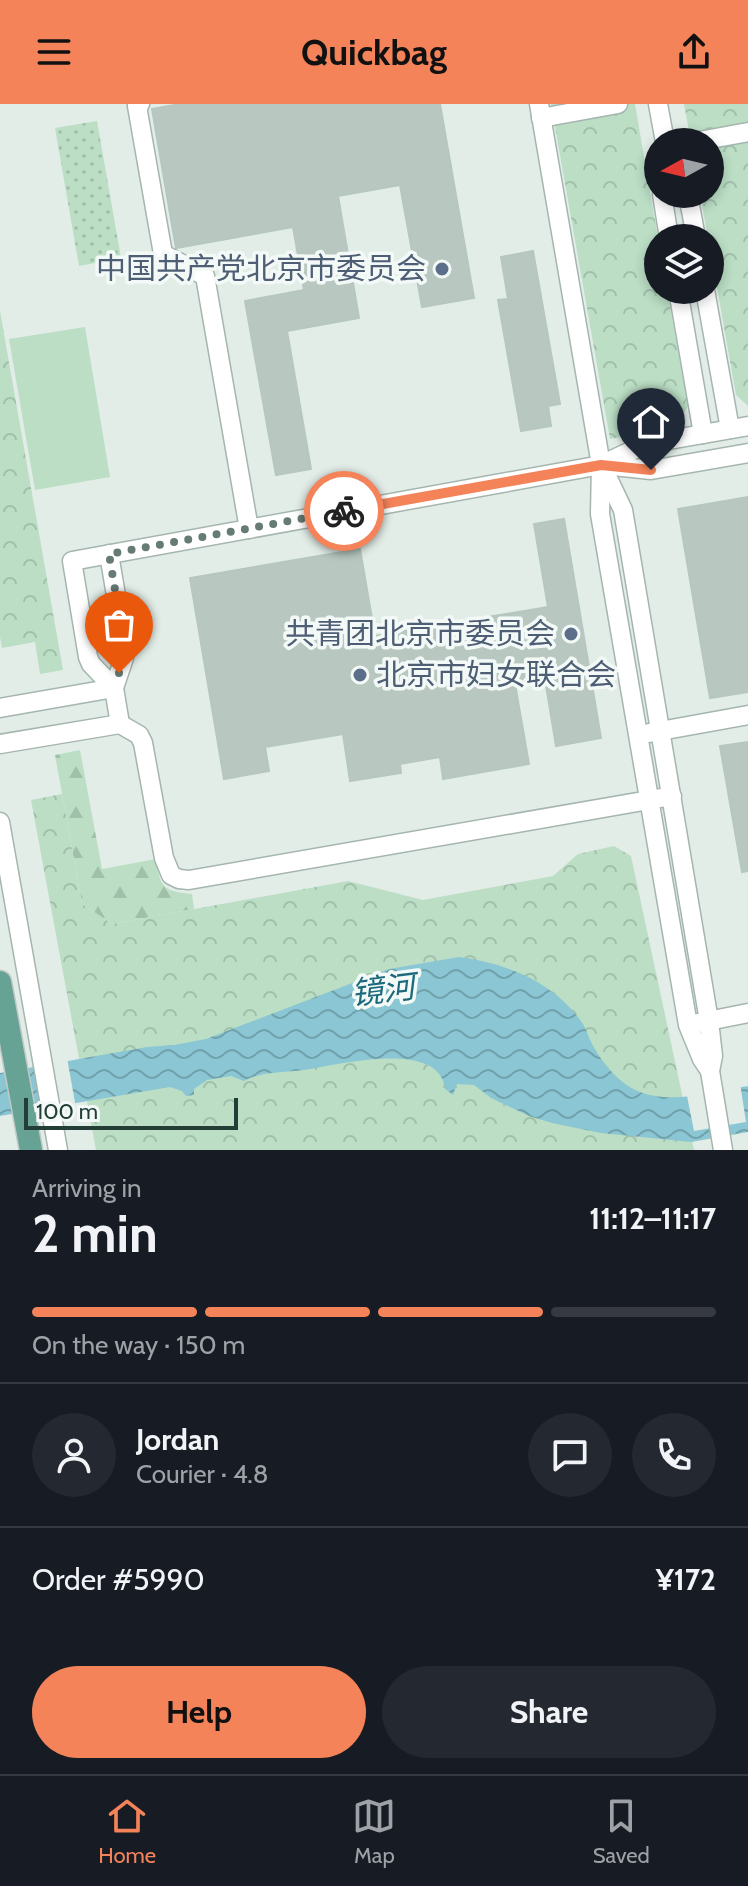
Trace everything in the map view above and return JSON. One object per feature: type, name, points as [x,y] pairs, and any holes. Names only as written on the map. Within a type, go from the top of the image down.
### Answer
[{"type":"main road","points":[[0,982],[31,1150]]},
{"type":"street","points":[[140,104],[137,106],[163,254],[205,276],[249,529]]},
{"type":"street","points":[[618,104],[540,111],[601,465],[600,514],[688,1025],[710,1071]]},
{"type":"street","points":[[658,104],[662,128]]},
{"type":"street","points":[[724,136],[748,132]]},
{"type":"street","points":[[680,304],[703,434]]},
{"type":"street","points":[[114,688],[88,657],[72,561],[601,465],[646,444],[739,427],[708,304]]},
{"type":"street","points":[[601,465],[651,470],[748,453]]},
{"type":"street","points":[[601,465],[623,510],[709,1021],[713,1056],[710,1071],[723,1150]]},
{"type":"street","points":[[109,554],[125,649],[114,688],[120,724]]},
{"type":"street","points":[[0,708],[114,688]]},
{"type":"street","points":[[638,735],[748,715]]},
{"type":"street","points":[[0,744],[120,724],[139,735],[164,858],[171,875],[189,880],[672,796]]},
{"type":"street","points":[[0,822],[58,1150]]},
{"type":"street","points":[[688,1025],[748,1013]]},
{"type":"green space","points":[[551,104],[635,104],[644,156],[644,208],[653,208],[656,224],[644,224],[644,304],[670,304],[688,406],[677,427],[610,439]]},
{"type":"green space","points":[[684,104],[748,104],[748,406],[736,395],[720,304],[724,304],[724,224],[705,224],[703,208],[724,208],[724,128],[688,128]]},
{"type":"green space","points":[[97,121],[121,258],[79,266],[55,128]]},
{"type":"green space","points":[[0,311],[63,670],[40,674],[35,642],[2,648],[0,637]]},
{"type":"green space","points":[[85,327],[110,477],[35,490],[9,339]]},
{"type":"green space","points":[[80,750],[102,869],[156,859],[159,876],[165,886],[192,894],[194,909],[112,924],[82,904],[55,755]]},
{"type":"green space","points":[[62,794],[82,904],[112,924],[348,881],[423,900],[553,876],[578,854],[614,846],[631,856],[694,1150],[96,1150],[31,800]]},
{"type":"water","name":"镜河","points":[[459,957],[511,970],[557,995],[581,1021],[602,1061],[632,1088],[662,1097],[686,1097],[748,1086],[748,1132],[691,1142],[601,1133],[529,1116],[491,1098],[474,1085],[457,1084],[453,1095],[445,1089],[439,1073],[425,1064],[385,1058],[265,1074],[244,1081],[231,1076],[207,1080],[194,1089],[194,1095],[186,1096],[170,1087],[0,1116],[0,1073],[206,1039],[389,969]]},
{"type":"pier","points":[[67,1058],[76,1108],[42,1114],[33,1063]]},
{"type":"pier","points":[[740,1083],[746,1122],[694,1131],[686,1091]]},
{"type":"building","name":"中国共产党北京市委员会","points":[[180,104],[440,104],[474,298],[422,307],[400,185],[338,196],[359,318],[287,331],[311,469],[276,475],[245,301],[304,290],[293,227],[176,248],[152,109]]},
{"type":"building","points":[[533,251],[560,404],[548,406],[551,426],[521,431],[498,300],[508,299],[501,257]]},
{"type":"building","points":[[748,497],[748,692],[710,698],[678,509]]},
{"type":"building","points":[[564,519],[601,738],[556,746],[545,679],[515,684],[529,764],[443,779],[440,757],[400,764],[401,773],[350,781],[343,734],[265,747],[269,771],[224,779],[190,578],[360,549],[375,636],[548,607],[534,524]]},
{"type":"building","points":[[748,742],[748,871],[742,872],[720,746]]},
{"type":"way so far","points":[[119,673],[125,649],[109,554],[344,511]]},
{"type":"place","name":"中国共产党北京市委员会","points":[[442,269]]},
{"type":"place","name":"共青团北京市委员会","points":[[571,634]]},
{"type":"place","name":"北京市妇女联合会","points":[[360,675]]},
{"type":"route","points":[[344,511],[601,465],[651,470]]}]
